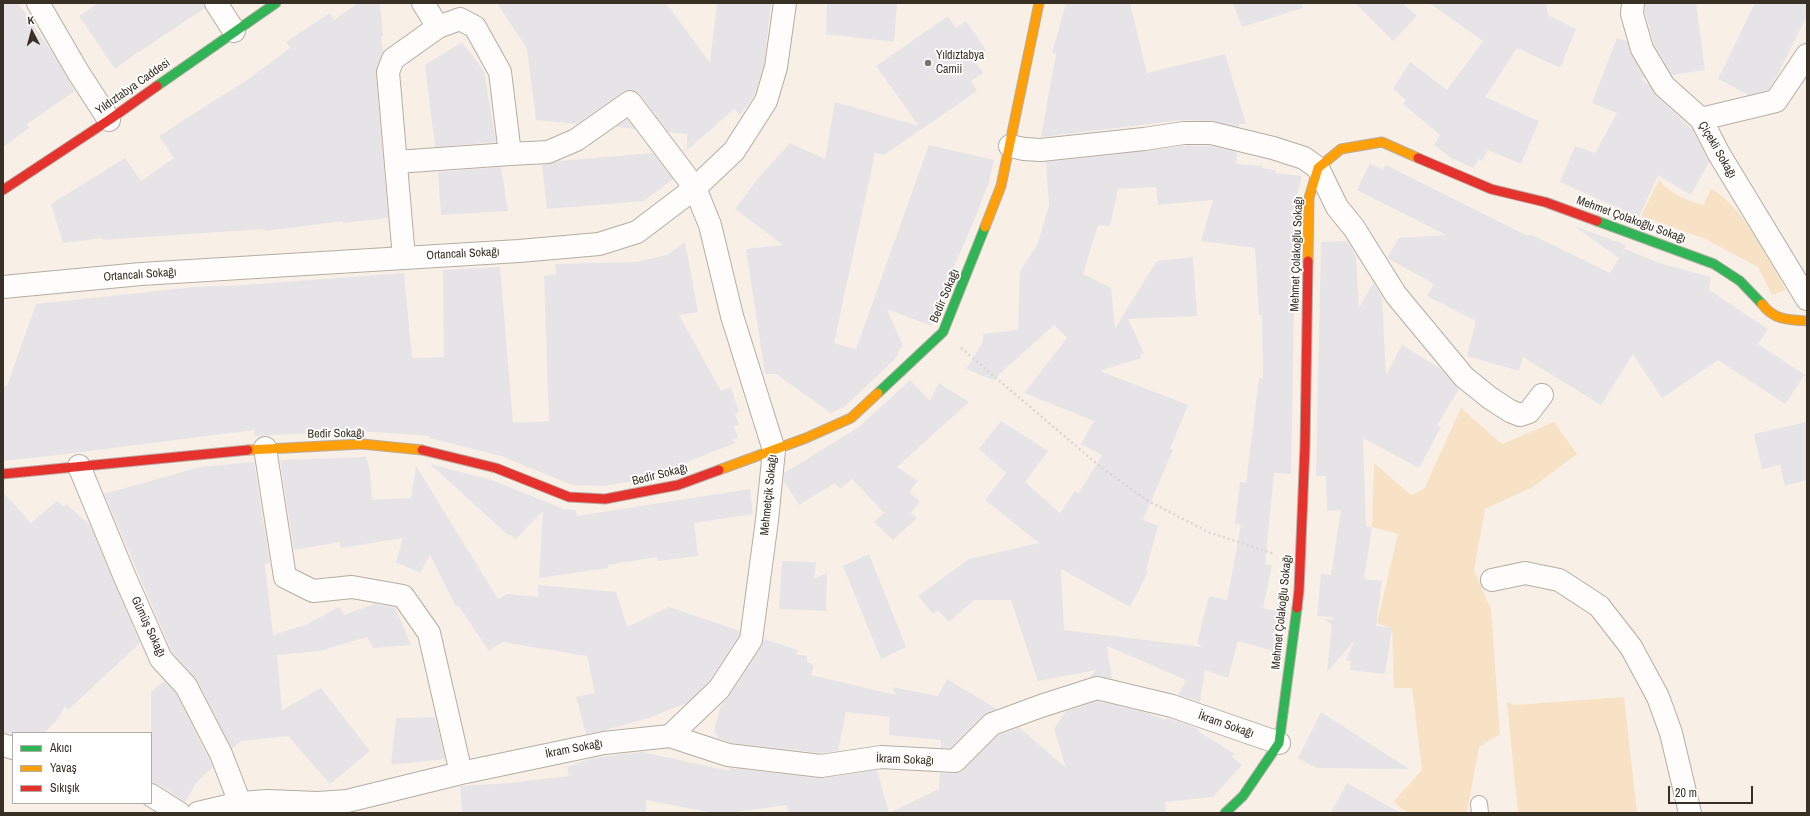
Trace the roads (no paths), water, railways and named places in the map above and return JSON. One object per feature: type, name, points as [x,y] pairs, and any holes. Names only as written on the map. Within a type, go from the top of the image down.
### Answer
[{"type":"street","points":[[38,3],[78,72],[109,120]]},
{"type":"street","points":[[216,3],[234,31]]},
{"type":"street","name":"Yıldıztabya Caddesi","points":[[3,190],[109,120],[276,3]]},
{"type":"street","points":[[423,3],[438,27]]},
{"type":"street","name":"Ortancalı Sokağı","points":[[3,287],[141,274],[404,258],[599,244],[637,232],[695,188],[734,151],[766,101],[776,67],[785,3]]},
{"type":"street","name":"Bedir Sokağı","points":[[3,474],[265,448],[362,444],[426,450],[496,468],[569,497],[605,500],[678,485],[806,438],[851,418],[943,332],[961,290],[1001,186],[1039,3]]},
{"type":"street","name":"Çiçekli Sokağı","points":[[1633,3],[1632,14],[1642,49],[1664,86],[1701,119],[1719,154],[1807,299]]},
{"type":"street","points":[[396,162],[510,154],[500,72],[475,27],[460,19],[438,27],[393,59],[388,72],[404,258]]},
{"type":"street","points":[[1701,119],[1776,101],[1807,55]]},
{"type":"street","name":"Mehmetçik Sokağı","points":[[510,154],[548,152],[576,140],[630,102],[695,188],[710,225],[732,316],[774,450],[766,535],[751,640],[719,689],[670,736]]},
{"type":"street","points":[[1010,146],[1024,150],[1041,150],[1144,139],[1184,133],[1211,133],[1273,148],[1304,158],[1318,168],[1337,207],[1354,228],[1396,295],[1464,377],[1490,398],[1510,411],[1520,415],[1529,412],[1542,395]]},
{"type":"street","name":"Mehmet Çolakoğlu Sokağı","points":[[1226,813],[1243,796],[1279,743],[1299,590],[1305,445],[1309,198],[1318,168],[1341,149],[1382,142],[1491,189],[1545,202],[1714,264],[1740,281],[1769,313],[1787,320],[1807,321]]},
{"type":"street","points":[[265,448],[285,577],[313,591],[352,587],[402,596],[429,634],[461,773]]},
{"type":"street","name":"Gümüş Sokağı","points":[[79,466],[124,575],[161,659],[186,686],[221,754],[240,803]]},
{"type":"street","points":[[1492,580],[1526,573],[1559,580],[1599,606],[1631,647],[1658,697],[1671,733],[1690,813]]},
{"type":"street","name":"İkram Sokağı","points":[[198,813],[240,803],[267,801],[318,803],[347,800],[461,773],[604,743],[670,736],[728,755],[821,766],[881,757],[955,762],[992,724],[1097,688],[1172,706],[1279,743]]},
{"type":"street","points":[[152,796],[179,813]]},
{"type":"place","name":"Yıldıztabya Camii","points":[[928,63]]}]
